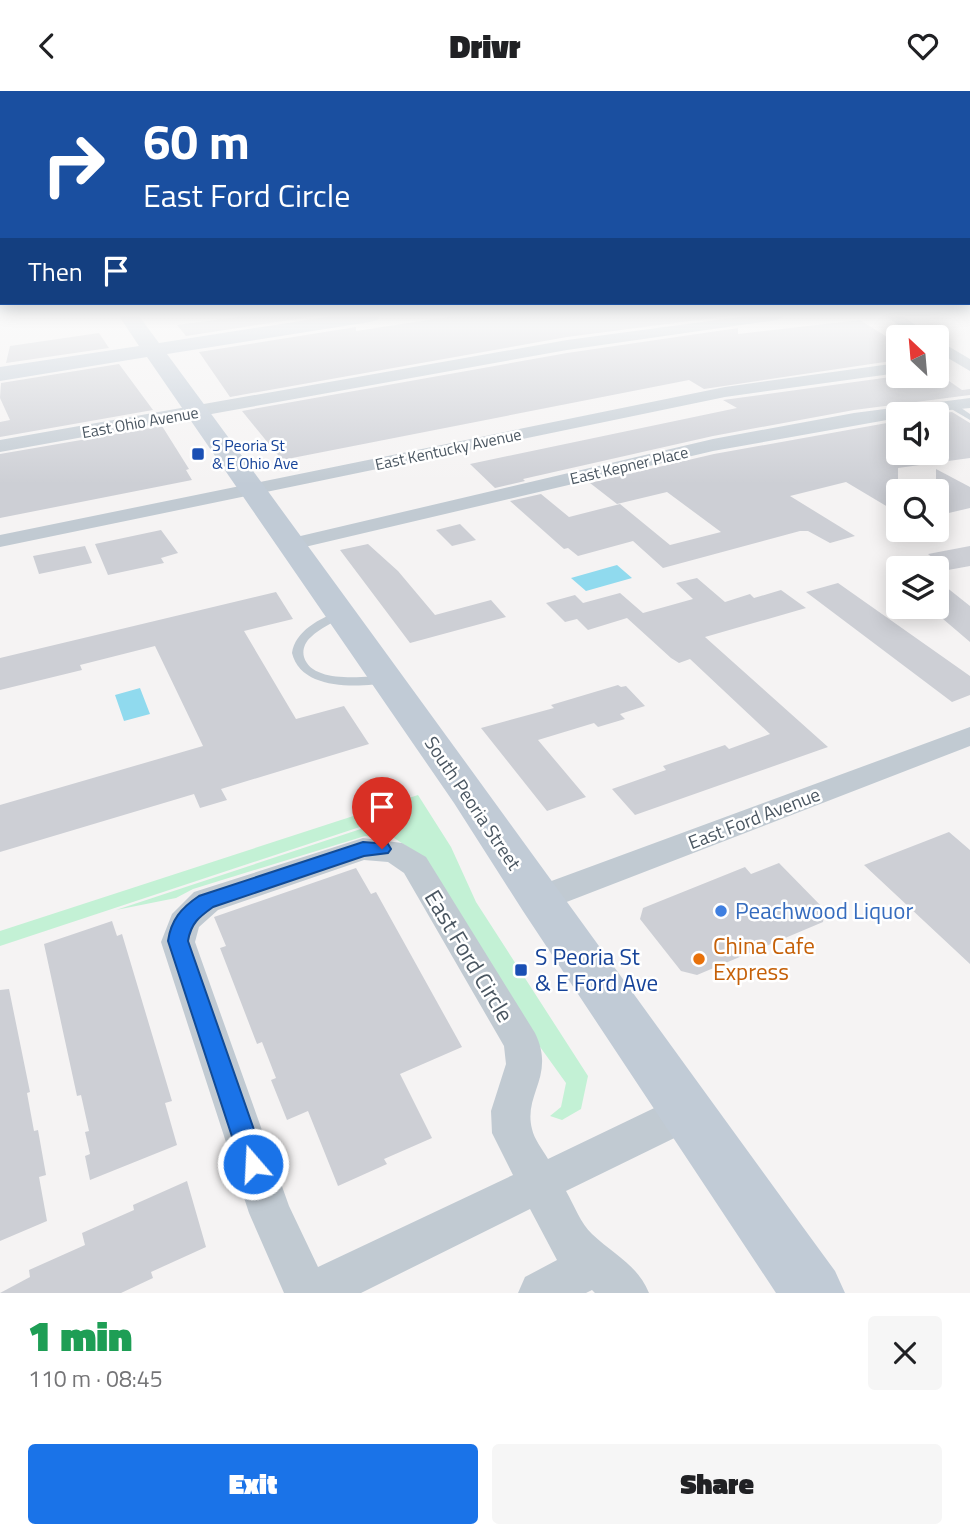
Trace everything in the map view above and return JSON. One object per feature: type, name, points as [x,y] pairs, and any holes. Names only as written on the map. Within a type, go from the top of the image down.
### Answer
[{"type":"main road","name":"South Peoria Street","points":[[169,372],[462,785],[813,1293]]},
{"type":"street","name":"East Ohio Avenue","points":[[0,446],[417,372]]},
{"type":"street","name":"East Kentucky Avenue","points":[[0,541],[724,392],[868,372]]},
{"type":"street","name":"East Kepner Place","points":[[292,544],[713,445],[854,418],[960,404]]},
{"type":"street","name":"East Ford Avenue","points":[[539,899],[963,747]]},
{"type":"street","name":"East Ford Circle","points":[[307,1293],[270,1213],[178,941],[180,926],[191,912],[206,901],[363,849],[382,849],[410,860],[522,1044],[526,1063],[511,1111],[512,1133],[574,1248],[616,1281],[626,1293]]},
{"type":"street","points":[[313,1293],[687,1112]]},
{"type":"street","points":[[541,1293],[593,1265]]},
{"type":"lane","points":[[960,404],[970,418]]},
{"type":"lane","points":[[341,614],[309,631],[300,641],[297,654],[303,667],[324,678],[387,679]]},
{"type":"green space","points":[[418,795],[451,847],[476,902],[588,1076],[581,1109],[562,1120],[550,1116],[561,1107],[566,1083],[525,1026],[414,851],[394,838],[365,836],[193,889],[176,898],[116,910],[385,821],[384,819],[0,946],[0,931]]},
{"type":"water","points":[[617,565],[632,578],[586,591],[571,578]]},
{"type":"water","points":[[140,688],[150,714],[124,721],[115,695]]},
{"type":"building","points":[[69,372],[125,372],[153,410],[0,437],[0,422],[10,420],[0,398],[1,383]]},
{"type":"building","points":[[213,372],[370,372],[230,397]]},
{"type":"building","points":[[460,372],[817,372],[704,389],[689,380],[282,460],[242,411]]},
{"type":"building","points":[[886,378],[886,389],[948,389],[949,381],[962,390],[970,389],[970,395],[916,402],[886,402],[886,406],[713,436],[523,479],[525,481],[495,488],[470,464],[737,408],[723,400]]},
{"type":"building","points":[[949,412],[970,423],[970,458],[949,461]]},
{"type":"building","points":[[886,423],[886,465],[920,465],[898,468],[898,479],[886,479],[886,506],[846,482],[790,496],[855,536],[830,543],[808,531],[800,531],[663,568],[633,541],[578,556],[568,548],[564,549],[510,501],[541,494],[569,517],[620,504],[670,545],[721,532],[667,492],[617,504],[590,483],[714,454]]},
{"type":"building","points":[[162,426],[189,469],[186,470],[192,480],[0,518],[0,454]]},
{"type":"building","points":[[936,469],[970,487],[970,508],[949,513],[949,479],[936,479]]},
{"type":"building","points":[[460,524],[476,540],[452,546],[436,530]]},
{"type":"building","points":[[161,530],[178,553],[161,558],[164,563],[108,575],[95,544]]},
{"type":"building","points":[[368,544],[398,571],[435,615],[491,600],[506,617],[410,643],[340,550]]},
{"type":"building","points":[[85,546],[92,563],[39,574],[33,556]]},
{"type":"building","points":[[970,546],[970,566],[949,570],[949,556],[928,554]]},
{"type":"building","points":[[697,578],[725,602],[750,594],[754,598],[781,590],[806,608],[705,637],[828,747],[635,815],[612,789],[666,770],[663,766],[725,745],[729,749],[770,734],[690,659],[679,663],[671,658],[627,618],[588,630],[577,619],[565,622],[546,603],[575,595],[583,603],[620,593],[643,613],[693,599],[676,583]]},
{"type":"building","points":[[838,583],[970,676],[970,695],[952,702],[806,592]]},
{"type":"building","points":[[949,589],[970,606],[970,642],[943,619],[949,619]]},
{"type":"building","points":[[276,592],[293,619],[244,631],[296,719],[344,706],[369,744],[221,789],[227,800],[200,808],[194,794],[0,852],[0,805],[203,746],[155,646],[80,665],[82,670],[0,690],[0,658]]},
{"type":"building","points":[[618,685],[626,686],[645,706],[620,714],[625,719],[598,727],[594,723],[538,740],[586,797],[547,811],[481,728],[554,708],[551,705]]},
{"type":"building","points":[[949,832],[970,850],[970,964],[864,865]]},
{"type":"building","points":[[779,863],[825,910],[823,922],[697,975],[681,971],[640,919],[643,908],[745,867],[751,874]]},
{"type":"building","points":[[356,868],[371,894],[376,892],[462,1047],[400,1074],[432,1138],[384,1159],[387,1164],[338,1186],[308,1111],[287,1120],[271,1080],[276,1078],[262,1042],[257,1044],[220,948],[226,946],[214,917]]},
{"type":"building","points":[[112,921],[117,936],[122,934],[172,1101],[165,1103],[177,1145],[90,1180],[85,1156],[90,1154],[85,1132],[89,1131],[81,1095],[77,1096],[44,944]]},
{"type":"building","points":[[9,989],[30,1092],[27,1093],[34,1131],[38,1130],[46,1175],[39,1177],[47,1221],[0,1241],[0,990]]},
{"type":"building","points":[[187,1181],[206,1247],[151,1272],[153,1278],[121,1293],[0,1293],[30,1277],[29,1270],[85,1245],[82,1233],[134,1210],[133,1205]]},
{"type":"place","name":"S Peoria St & E Ohio Ave","points":[[198,454]]},
{"type":"place","name":"Peachwood Liquor","points":[[721,911]]},
{"type":"place","name":"China Cafe Express","points":[[699,959]]},
{"type":"place","name":"S Peoria St & E Ford Ave","points":[[521,970]]},
{"type":"route","points":[[253,1164],[178,941],[180,926],[191,912],[206,901],[363,849],[382,849]]}]
